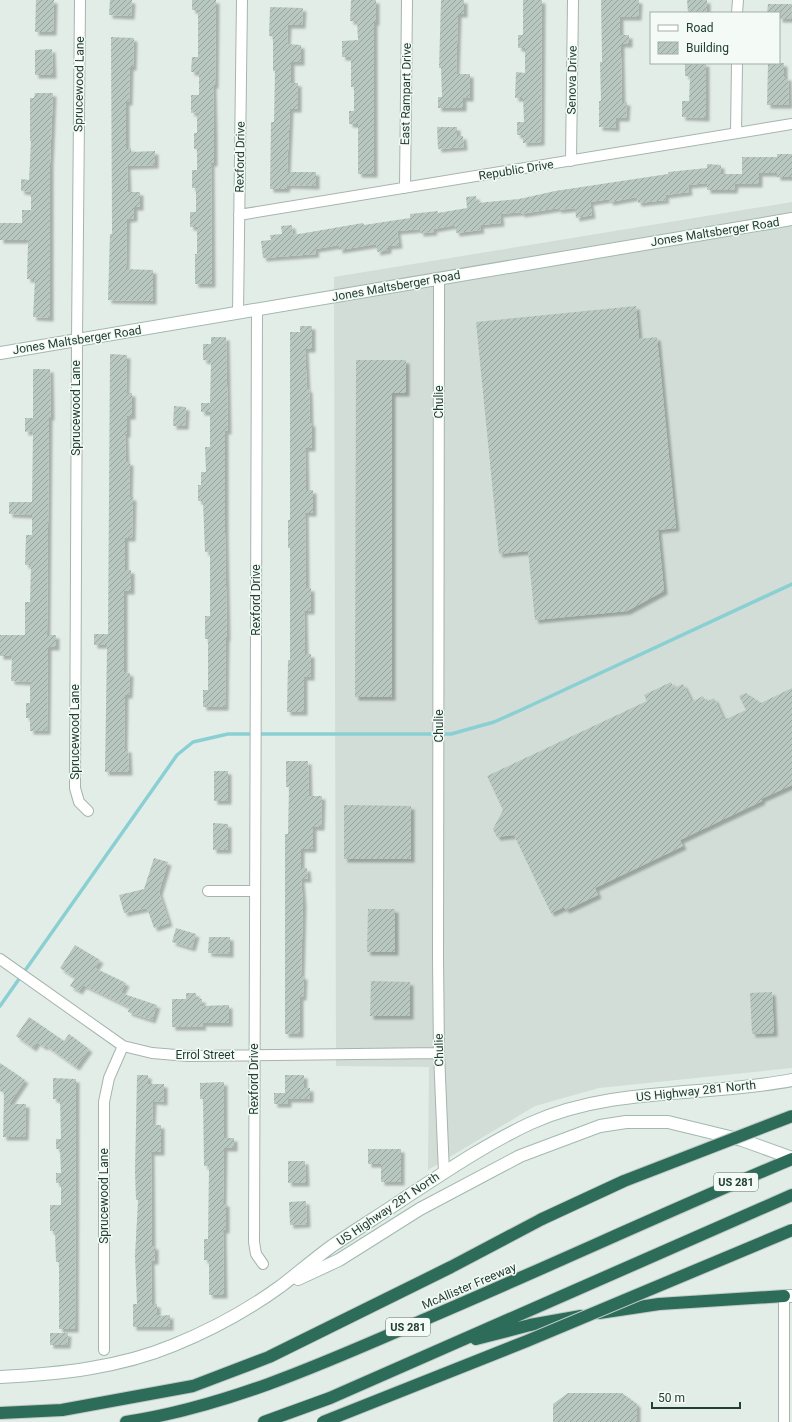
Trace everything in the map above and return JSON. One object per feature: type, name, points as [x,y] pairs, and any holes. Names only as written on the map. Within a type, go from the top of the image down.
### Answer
[{"type":"highway","points":[[0,1413],[62,1410],[193,1386],[269,1357],[451,1267],[542,1219],[624,1181],[792,1116]]},
{"type":"highway","name":"McAllister Freeway","points":[[126,1422],[166,1416],[251,1390],[352,1351],[792,1158]]},
{"type":"highway","name":"US 281","points":[[264,1422],[330,1398],[440,1348],[792,1195]]},
{"type":"highway","points":[[323,1422],[541,1335],[792,1230]]},
{"type":"highway","points":[[440,1348],[530,1325],[658,1304],[788,1296]]},
{"type":"main road","name":"Jones Maltsberger Road","points":[[0,353],[792,219]]},
{"type":"main road","name":"US Highway 281 North","points":[[0,1377],[37,1375],[106,1366],[132,1360],[172,1346],[202,1333],[279,1288],[331,1247],[444,1172],[495,1141],[534,1122],[590,1105],[628,1098],[792,1080]]},
{"type":"main road","points":[[279,1288],[339,1260],[420,1209],[520,1156],[600,1126],[626,1122],[668,1122],[742,1140],[792,1158]]},
{"type":"street","name":"Sprucewood Lane","points":[[80,0],[76,341],[75,788],[79,802],[88,811]]},
{"type":"street","name":"Rexford Drive","points":[[238,313],[242,0]]},
{"type":"street","name":"East Rampart Drive","points":[[405,188],[407,0]]},
{"type":"street","name":"Senova Drive","points":[[571,160],[573,0]]},
{"type":"street","points":[[737,12],[738,0]]},
{"type":"street","points":[[736,133],[737,64]]},
{"type":"street","name":"Republic Drive","points":[[239,215],[792,124]]},
{"type":"street","name":"Chulie","points":[[439,279],[439,1053],[444,1172]]},
{"type":"street","name":"Rexford Drive","points":[[257,310],[254,1242],[256,1254],[263,1264]]},
{"type":"street","points":[[208,891],[255,891]]},
{"type":"street","name":"Errol Street","points":[[0,959],[123,1046],[152,1053],[188,1056],[439,1053]]},
{"type":"street","name":"Sprucewood Lane","points":[[104,1350],[104,1102],[109,1078],[123,1046]]},
{"type":"street","points":[[784,1422],[788,1296]]},
{"type":"shaded area","points":[[792,202],[792,1068],[599,1088],[535,1106],[428,1170],[429,1067],[336,1066],[334,277]]},
{"type":"building","points":[[36,0],[54,0],[53,32],[35,32]]},
{"type":"building","points":[[110,0],[132,0],[131,16],[109,15]]},
{"type":"building","points":[[192,0],[216,0],[215,85],[213,85],[214,163],[211,163],[212,284],[195,284],[197,227],[190,227],[190,212],[196,212],[196,188],[192,188],[192,170],[197,170],[197,149],[194,149],[194,133],[197,133],[197,112],[191,113],[191,95],[199,95],[199,72],[191,72],[192,57],[198,57],[198,10],[192,10]]},
{"type":"building","points":[[351,0],[376,0],[376,22],[374,22],[374,174],[358,174],[358,124],[349,124],[349,111],[354,111],[354,87],[351,87],[351,57],[342,57],[342,41],[358,40],[357,21],[350,21]]},
{"type":"building","points":[[441,0],[464,0],[464,14],[458,14],[456,74],[470,74],[470,98],[463,98],[463,108],[438,108],[438,97],[442,97],[441,68],[439,68]]},
{"type":"building","points":[[523,0],[542,0],[541,142],[523,143],[523,135],[517,135],[517,122],[524,122],[523,98],[515,98],[516,72],[525,73],[525,48],[518,48],[518,35],[523,35]]},
{"type":"building","points":[[601,0],[639,0],[638,17],[620,17],[620,35],[629,35],[629,44],[621,44],[622,102],[627,102],[626,118],[616,118],[616,128],[599,127],[599,101],[601,101],[600,62],[602,62]]},
{"type":"building","points":[[687,0],[707,0],[707,12],[688,12]]},
{"type":"building","points":[[768,4],[792,4],[791,19],[780,19],[780,12],[767,12]]},
{"type":"building","points":[[270,7],[303,8],[302,25],[288,25],[287,44],[301,45],[301,62],[291,62],[291,83],[298,83],[298,109],[290,109],[287,172],[316,172],[316,186],[287,185],[286,189],[270,189],[271,122],[274,122],[275,71],[273,71],[273,36],[269,36]]},
{"type":"building","points":[[111,37],[134,38],[133,67],[130,67],[129,102],[126,102],[126,148],[131,148],[131,152],[155,151],[155,165],[127,166],[128,192],[140,192],[140,207],[134,207],[134,218],[127,219],[126,269],[153,270],[153,301],[108,300],[110,234],[112,234]]},
{"type":"building","points":[[52,49],[53,75],[35,75],[35,50]]},
{"type":"building","points":[[784,63],[784,77],[788,77],[789,105],[767,105],[768,64]]},
{"type":"building","points":[[685,64],[706,64],[706,118],[682,117],[682,101],[689,101],[690,76],[685,76]]},
{"type":"building","points":[[35,93],[53,93],[50,163],[50,318],[33,317],[35,279],[27,279],[28,240],[0,240],[0,223],[22,223],[22,210],[31,210],[31,192],[21,191],[21,179],[29,180],[31,141],[30,98],[34,98]]},
{"type":"building","points":[[437,127],[457,127],[457,136],[463,136],[464,147],[438,149]]},
{"type":"building","points":[[777,154],[792,154],[792,177],[777,177],[777,173],[759,173],[759,184],[735,184],[734,190],[707,190],[707,183],[688,185],[689,192],[665,195],[666,200],[638,203],[637,197],[610,202],[609,199],[590,202],[592,215],[576,218],[575,208],[558,210],[558,208],[521,214],[521,212],[500,214],[501,223],[480,225],[481,230],[456,233],[455,225],[433,229],[434,232],[420,233],[420,229],[397,231],[399,245],[388,246],[388,250],[377,252],[376,244],[339,250],[339,245],[315,249],[316,254],[263,258],[261,241],[271,240],[270,235],[282,234],[281,226],[292,225],[293,235],[363,223],[364,225],[410,218],[410,214],[438,211],[438,213],[467,208],[466,197],[476,196],[477,203],[519,199],[555,191],[668,174],[668,172],[707,168],[707,164],[721,165],[721,174],[742,174],[742,157],[777,157]]},
{"type":"building","points":[[636,306],[639,339],[657,337],[676,528],[658,530],[664,591],[627,611],[535,620],[528,551],[499,554],[476,322]]},
{"type":"building","points":[[300,326],[312,326],[312,349],[305,349],[307,389],[309,389],[310,423],[312,423],[312,448],[305,448],[306,490],[313,490],[313,513],[305,513],[306,588],[311,588],[311,611],[304,611],[305,654],[311,654],[311,677],[304,677],[304,712],[287,712],[288,660],[290,660],[290,548],[288,548],[288,520],[290,520],[290,332],[300,332]]},
{"type":"building","points":[[211,337],[226,337],[228,431],[225,431],[227,638],[225,707],[203,707],[203,690],[208,690],[208,639],[205,639],[205,616],[210,616],[210,552],[205,552],[203,501],[198,501],[198,485],[201,485],[201,472],[206,472],[205,447],[210,447],[210,412],[201,412],[201,403],[210,403],[211,361],[203,360],[203,344],[211,344]]},
{"type":"building","points":[[110,354],[127,355],[126,393],[132,393],[132,416],[127,416],[127,434],[125,434],[126,462],[130,462],[129,497],[133,497],[132,538],[125,538],[125,570],[131,570],[131,591],[124,591],[124,672],[130,673],[129,695],[125,695],[124,749],[128,749],[129,772],[105,772],[107,645],[94,645],[94,634],[108,634]]},
{"type":"building","points":[[356,360],[406,360],[406,393],[392,393],[392,697],[355,697]]},
{"type":"building","points":[[33,369],[50,369],[51,417],[49,417],[47,635],[56,635],[56,647],[48,647],[47,731],[30,731],[30,718],[26,718],[26,703],[30,703],[30,682],[11,681],[12,656],[0,656],[0,635],[25,635],[25,602],[30,602],[31,565],[25,565],[26,535],[32,535],[32,515],[9,514],[9,502],[32,502],[33,431],[25,432],[25,418],[33,418]]},
{"type":"building","points":[[174,406],[186,407],[185,426],[173,426]]},
{"type":"building","points":[[671,682],[674,688],[683,684],[692,702],[703,696],[706,702],[714,698],[724,720],[746,710],[739,696],[746,693],[761,703],[792,688],[792,785],[680,840],[683,846],[595,888],[598,895],[566,910],[564,907],[551,913],[514,835],[497,837],[493,829],[503,810],[487,776],[647,701],[644,695]]},
{"type":"building","points":[[286,761],[308,761],[309,796],[322,796],[321,827],[313,827],[313,849],[301,849],[301,868],[307,868],[308,879],[301,879],[303,903],[301,976],[304,976],[303,997],[300,997],[300,1034],[285,1034],[285,834],[288,834],[289,787],[286,787]]},
{"type":"building","points":[[214,771],[228,771],[228,801],[214,801]]},
{"type":"building","points":[[344,805],[411,806],[411,859],[344,859]]},
{"type":"building","points":[[213,823],[228,824],[228,850],[213,850]]},
{"type":"building","points":[[154,858],[168,862],[159,892],[169,923],[154,928],[147,908],[124,913],[119,895],[144,889]]},
{"type":"building","points":[[368,909],[395,909],[395,952],[367,952]]},
{"type":"building","points":[[176,928],[196,934],[192,948],[172,942]]},
{"type":"building","points":[[209,937],[230,937],[230,954],[208,953]]},
{"type":"building","points":[[75,945],[100,960],[95,968],[126,983],[121,993],[157,1005],[152,1020],[128,1012],[129,1007],[83,985],[79,991],[70,986],[75,978],[60,968]]},
{"type":"building","points":[[371,981],[410,982],[410,1016],[370,1016]]},
{"type":"building","points":[[772,992],[774,1033],[752,1034],[750,993]]},
{"type":"building","points":[[186,993],[196,993],[196,999],[202,999],[202,1006],[229,1005],[229,1023],[202,1023],[203,1027],[172,1027],[172,999],[186,999]]},
{"type":"building","points":[[29,1017],[64,1041],[69,1034],[89,1049],[76,1067],[45,1045],[44,1047],[37,1042],[33,1048],[16,1036]]},
{"type":"building","points":[[0,1063],[25,1080],[9,1104],[26,1104],[25,1137],[3,1137],[4,1093],[0,1091]]},
{"type":"building","points":[[137,1075],[148,1075],[148,1084],[164,1084],[164,1102],[153,1101],[152,1125],[161,1125],[161,1152],[151,1152],[152,1246],[155,1246],[155,1261],[151,1261],[152,1304],[157,1304],[157,1316],[170,1315],[170,1327],[133,1327],[133,1304],[137,1304],[135,1256],[138,1200],[136,1200],[135,1172]]},
{"type":"building","points":[[285,1075],[304,1075],[304,1088],[310,1088],[310,1099],[288,1099],[288,1104],[274,1104],[274,1093],[285,1093]]},
{"type":"building","points":[[53,1078],[76,1079],[75,1329],[59,1329],[59,1262],[56,1262],[55,1231],[50,1231],[50,1205],[61,1205],[61,1183],[56,1183],[56,1173],[61,1173],[60,1149],[56,1149],[56,1139],[61,1139],[60,1099],[53,1099]]},
{"type":"building","points":[[224,1082],[224,1138],[234,1138],[234,1148],[224,1148],[223,1203],[226,1203],[226,1230],[223,1230],[224,1295],[209,1295],[209,1260],[204,1260],[204,1239],[208,1239],[209,1166],[204,1166],[203,1099],[200,1099],[200,1083]]},
{"type":"building","points":[[368,1149],[401,1149],[401,1182],[381,1182],[381,1164],[368,1164]]},
{"type":"building","points":[[288,1161],[305,1161],[306,1183],[288,1183]]},
{"type":"building","points":[[306,1201],[307,1224],[290,1225],[289,1202]]},
{"type":"building","points":[[50,1333],[68,1333],[67,1345],[50,1345]]},
{"type":"building","points":[[568,1393],[622,1393],[637,1404],[637,1422],[553,1422],[553,1404]]},
{"type":"waterway","points":[[0,1006],[177,755],[193,742],[228,734],[451,734],[494,722],[792,584]]}]
